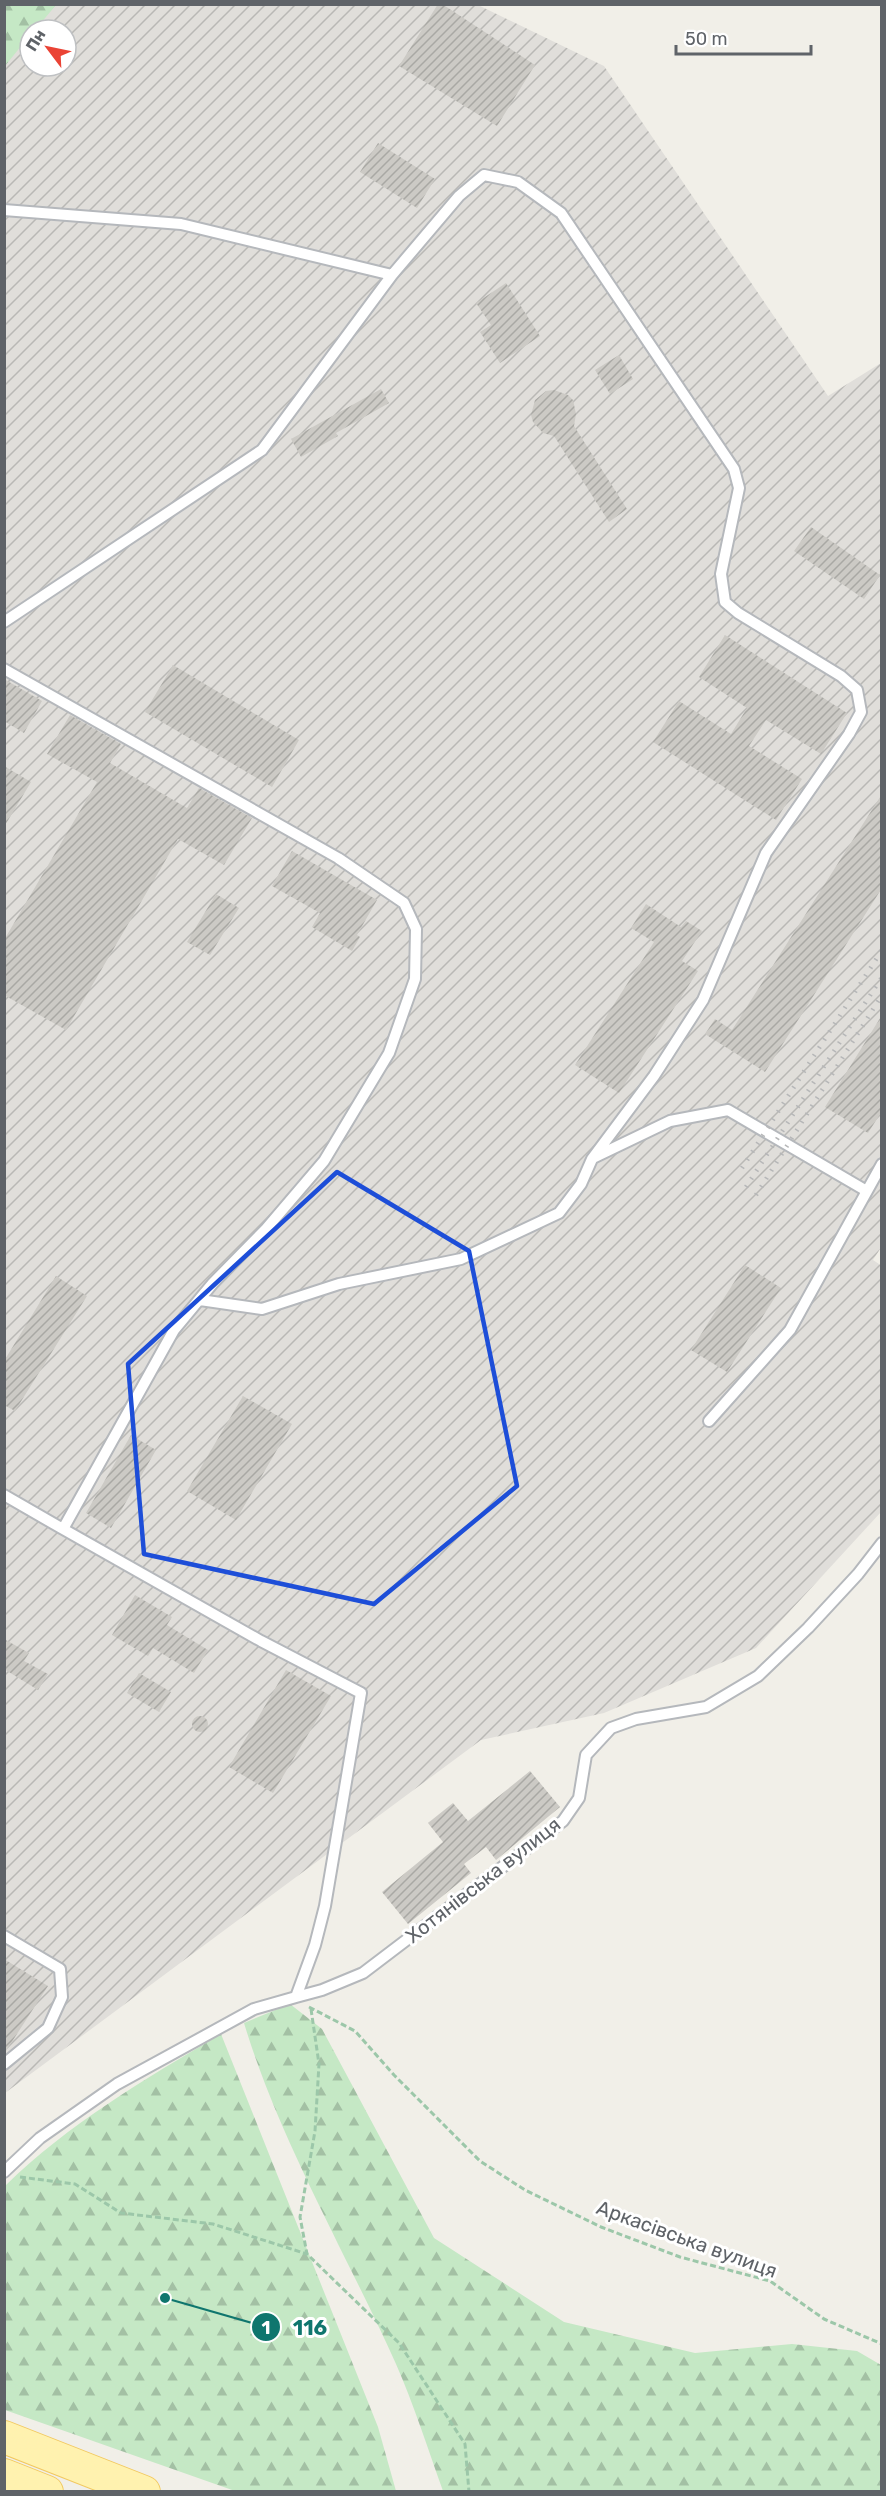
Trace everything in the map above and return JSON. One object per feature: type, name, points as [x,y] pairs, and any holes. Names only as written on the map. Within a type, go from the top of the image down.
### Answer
[{"type":"main road","points":[[4,2437],[144,2492]]},
{"type":"main road","points":[[4,2475],[48,2492]]},
{"type":"lane","points":[[4,622],[262,450],[392,275],[459,196],[484,175],[518,182],[561,213],[734,469],[739,488],[721,574],[725,602],[738,613],[841,675],[858,690],[861,712],[849,734],[766,853],[702,1000],[654,1076],[592,1159],[581,1184],[560,1213],[461,1259],[339,1284],[262,1309],[200,1300]]},
{"type":"lane","points":[[4,210],[181,224],[392,275]]},
{"type":"lane","points":[[4,669],[338,858],[404,903],[416,929],[415,979],[389,1053],[324,1161],[267,1230],[213,1283],[174,1330],[63,1529]]},
{"type":"lane","points":[[592,1159],[670,1122],[728,1110],[865,1190]]},
{"type":"lane","points":[[709,1421],[790,1330],[865,1190],[882,1164]]},
{"type":"lane","points":[[4,1495],[261,1641],[361,1693],[325,1906],[315,1945],[296,1997]]},
{"type":"lane","name":"Хотянівська вулиця","points":[[4,2172],[40,2138],[117,2084],[254,2009],[322,1990],[363,1973],[562,1821],[579,1798],[586,1755],[611,1728],[636,1719],[706,1707],[758,1676],[815,1621],[858,1574],[882,1543]]},
{"type":"lane","points":[[4,1936],[60,1969],[62,1997],[48,2028],[4,2064]]},
{"type":"path","name":"Аркасівська вулиця","points":[[296,1997],[311,2009],[355,2031],[394,2075],[480,2161],[525,2190],[602,2227],[680,2257],[770,2281],[824,2319],[882,2344]]},
{"type":"path","points":[[307,2254],[300,2217],[315,2131],[319,2064],[311,2009]]},
{"type":"path","points":[[16,2176],[75,2184],[121,2213],[213,2224],[307,2254],[399,2343],[465,2444],[469,2492]]},
{"type":"highlighted area","points":[[337,1172],[469,1251],[517,1486],[374,1604],[144,1554],[128,1364]]},
{"type":"shaded area","points":[[5,5],[478,5],[604,66],[828,396],[881,363],[882,1246],[873,1260],[882,1266],[881,1512],[756,1648],[604,1713],[481,1740],[5,2093]]},
{"type":"green space","points":[[5,4],[56,5],[45,18],[18,18],[18,50],[5,66]]},
{"type":"green space","points":[[290,2004],[322,2029],[434,2238],[564,2322],[695,2353],[792,2344],[857,2351],[881,2365],[881,2491],[443,2491],[396,2364],[294,2153],[275,2110],[244,2023]]},
{"type":"green space","points":[[221,2034],[378,2427],[396,2491],[235,2491],[5,2410],[5,2186],[55,2142],[108,2104]]},
{"type":"building","points":[[438,4],[442,4],[535,65],[497,126],[399,66]]},
{"type":"building","points":[[378,143],[435,179],[417,208],[360,172]]},
{"type":"building","points":[[506,283],[540,336],[500,363],[480,332],[491,325],[476,303]]},
{"type":"building","points":[[619,355],[633,379],[610,394],[595,370]]},
{"type":"building","points":[[381,389],[389,403],[336,433],[338,436],[301,457],[291,439]]},
{"type":"building","points":[[554,390],[568,395],[573,400],[576,414],[574,426],[627,509],[609,522],[554,436],[543,433],[533,422],[531,415],[535,400],[546,391]]},
{"type":"building","points":[[811,527],[880,575],[864,599],[794,551]]},
{"type":"building","points":[[725,635],[847,713],[821,754],[766,720],[749,746],[802,779],[776,820],[653,742],[679,701],[731,734],[747,708],[699,677]]},
{"type":"building","points":[[173,665],[299,740],[272,787],[145,712]]},
{"type":"building","points":[[4,679],[42,701],[24,733],[4,721]]},
{"type":"building","points":[[70,715],[121,744],[110,763],[187,808],[199,788],[252,818],[224,865],[178,839],[66,1030],[4,995],[4,940],[97,782],[47,754]]},
{"type":"building","points":[[4,766],[31,782],[4,827]]},
{"type":"building","points":[[882,794],[882,888],[765,1072],[705,1034],[715,1019],[732,1030]]},
{"type":"building","points":[[292,851],[377,900],[357,935],[360,937],[352,951],[312,927],[320,913],[272,886]]},
{"type":"building","points":[[216,894],[239,908],[210,955],[187,942]]},
{"type":"building","points":[[646,904],[681,927],[686,921],[702,931],[682,961],[698,971],[619,1093],[575,1065],[654,942],[631,928]]},
{"type":"building","points":[[882,1015],[882,1111],[868,1133],[825,1107]]},
{"type":"building","points":[[745,1265],[781,1288],[727,1372],[691,1350]]},
{"type":"building","points":[[56,1276],[87,1296],[15,1411],[4,1405],[4,1361]]},
{"type":"building","points":[[243,1396],[292,1424],[236,1520],[187,1491]]},
{"type":"building","points":[[131,1435],[156,1450],[111,1528],[86,1513]]},
{"type":"building","points":[[135,1595],[172,1617],[167,1625],[208,1650],[194,1673],[153,1648],[148,1656],[112,1635]]},
{"type":"building","points":[[4,1639],[29,1653],[24,1661],[48,1674],[38,1690],[4,1669]]},
{"type":"building","points":[[286,1670],[331,1696],[273,1793],[229,1767]]},
{"type":"building","points":[[139,1673],[171,1692],[159,1712],[127,1693]]},
{"type":"building","points":[[200,1716],[208,1724],[200,1732],[192,1724]]},
{"type":"building","points":[[530,1771],[560,1807],[496,1860],[486,1847],[464,1864],[471,1873],[408,1924],[382,1892],[443,1842],[428,1823],[453,1803],[468,1821]]},
{"type":"building","points":[[4,1959],[48,1986],[4,2054]]},
{"type":"railway","points":[[742,1168],[882,950]]},
{"type":"railway","points":[[746,1187],[882,977]]},
{"type":"railway","points":[[756,1195],[882,995]]},
{"type":"place","name":"116","points":[[165,2298]]}]
